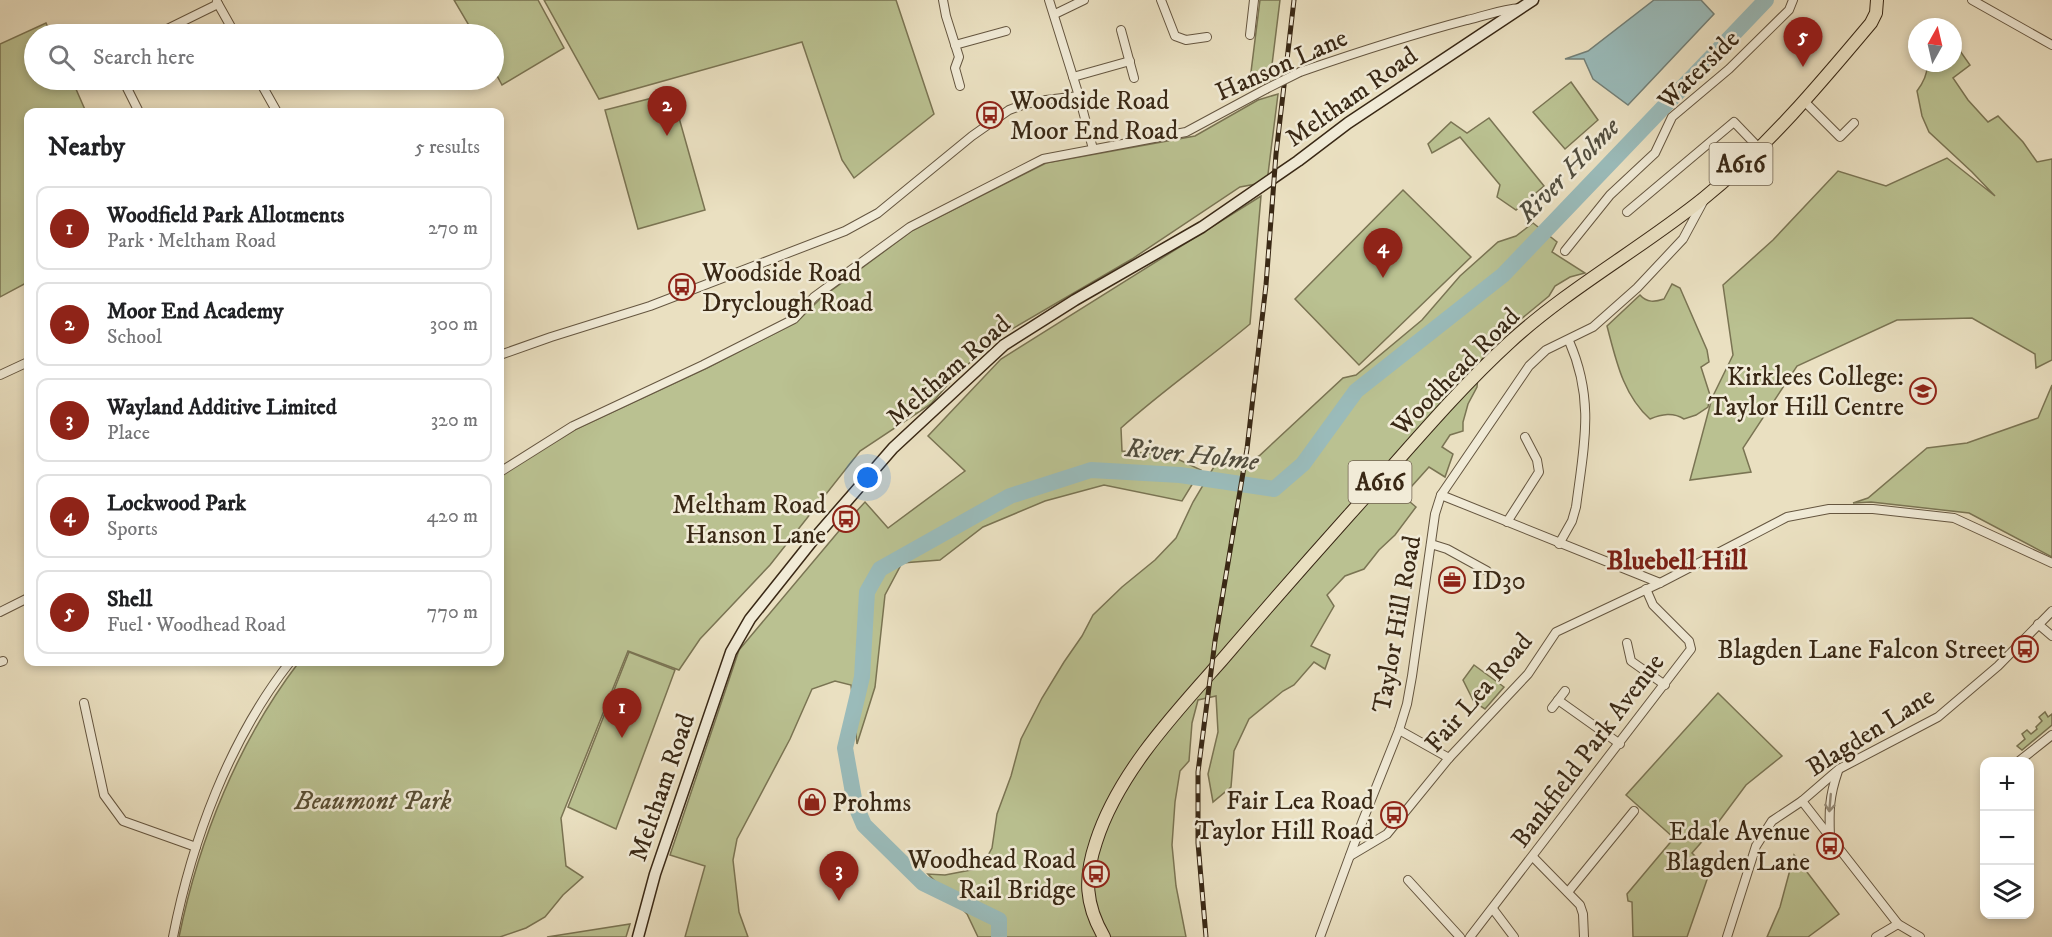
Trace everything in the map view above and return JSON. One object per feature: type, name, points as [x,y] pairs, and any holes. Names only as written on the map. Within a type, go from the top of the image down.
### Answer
[{"type":"main road","name":"Meltham Road","points":[[638,937],[655,874],[731,652],[757,610],[813,540],[893,448],[1004,345],[1075,300],[1202,227],[1299,161],[1348,123],[1533,0]]},
{"type":"main road","name":"Woodhead Road","points":[[1104,937],[1094,919],[1087,896],[1089,872],[1096,842],[1117,792],[1177,712],[1299,570],[1461,392],[1510,342],[1706,196],[1759,148],[1804,101],[1871,23],[1876,12],[1877,0]]},
{"type":"street","points":[[943,0],[959,57],[955,68],[960,86]]},
{"type":"street","points":[[1049,0],[1093,149]]},
{"type":"street","points":[[1054,14],[1084,0]]},
{"type":"street","points":[[1161,0],[1175,36],[1186,40],[1207,37]]},
{"type":"street","points":[[1250,35],[1254,0]]},
{"type":"street","name":"Waterside","points":[[1565,251],[1610,195],[1655,153],[1672,117],[1729,69],[1789,10],[1793,0]]},
{"type":"street","points":[[1972,0],[2051,42]]},
{"type":"street","points":[[176,24],[217,2],[229,24]]},
{"type":"street","name":"Hanson Lane","points":[[504,469],[573,426],[794,319],[814,297],[910,227],[1043,159],[1186,132],[1300,72],[1375,46],[1522,7]]},
{"type":"street","points":[[1121,30],[1134,78]]},
{"type":"street","points":[[955,45],[1006,31]]},
{"type":"street","points":[[1073,77],[1130,61]]},
{"type":"street","points":[[128,90],[137,108]]},
{"type":"street","points":[[266,90],[276,108]]},
{"type":"street","points":[[504,354],[650,306],[845,231],[878,213],[972,136],[1009,110],[1046,99],[1079,96]]},
{"type":"street","points":[[1804,101],[1840,137],[1854,123]]},
{"type":"street","points":[[1627,212],[1734,122],[1759,148]]},
{"type":"street","name":"Taylor Hill Road","points":[[1320,937],[1399,730],[1412,676],[1435,514],[1441,495],[1529,366],[1546,350],[1593,327],[1643,282],[1683,239],[1706,196]]},
{"type":"street","points":[[1559,544],[1572,521],[1576,507],[1586,417],[1585,389],[1579,364],[1569,340]]},
{"type":"street","points":[[0,375],[24,364]]},
{"type":"street","points":[[1507,522],[1539,472],[1537,460],[1524,437]]},
{"type":"street","points":[[1441,495],[1660,584]]},
{"type":"street","name":"Fair Lea Road","points":[[1350,856],[1387,834],[1449,758],[1528,674],[1557,632],[1660,584],[1787,517],[1829,509],[1873,509],[1954,518],[2052,563]]},
{"type":"street","points":[[1431,544],[1447,549],[1487,572]]},
{"type":"street","name":"Bankfield Park Avenue","points":[[1470,937],[1691,649],[1689,641],[1653,605],[1646,589]]},
{"type":"street","points":[[0,612],[24,600]]},
{"type":"street","name":"Blagden Lane","points":[[1727,937],[1756,846],[1772,821],[1802,801],[1839,770],[1938,717],[1998,666],[2052,611]]},
{"type":"street","points":[[2038,624],[2052,636]]},
{"type":"street","points":[[1627,643],[1631,661],[1665,685]]},
{"type":"street","points":[[173,937],[182,893],[196,847],[223,776],[257,708],[287,666]]},
{"type":"street","points":[[1552,708],[1565,691]]},
{"type":"street","points":[[1558,700],[1620,744]]},
{"type":"street","points":[[84,703],[104,795],[123,821],[196,847]]},
{"type":"street","points":[[1399,730],[1449,758]]},
{"type":"street","points":[[2024,757],[2052,735]]},
{"type":"street","points":[[1830,838],[1831,793],[1839,770]]},
{"type":"street","points":[[1802,801],[1898,924],[1920,937]]},
{"type":"street","points":[[1568,892],[1622,821],[1634,812]]},
{"type":"street","points":[[1533,857],[1582,909],[1584,937]]},
{"type":"street","points":[[1408,880],[1460,937]]},
{"type":"street","points":[[1493,909],[1514,937]]},
{"type":"street","points":[[1876,937],[1898,924]]},
{"type":"green space","points":[[454,0],[538,0],[564,48],[504,84],[504,24],[468,24]]},
{"type":"green space","points":[[544,0],[896,0],[934,114],[854,178],[842,160],[802,42],[599,99]]},
{"type":"green space","points":[[1260,0],[1280,0],[1270,81],[1249,88]]},
{"type":"green space","points":[[24,33],[24,90],[76,90],[84,108],[24,108],[24,284],[0,297],[0,44]]},
{"type":"green space","points":[[1962,54],[1970,65],[1962,71]]},
{"type":"green space","points":[[1926,72],[1961,72],[1953,78],[1968,100],[1988,122],[1998,116],[2023,142],[2037,162],[2052,159],[2052,360],[2036,368],[2035,354],[1972,318],[1897,320],[1797,366],[1743,448],[1751,472],[1690,480],[1712,398],[1733,355],[1723,285],[1773,240],[1838,171],[1886,186],[1947,158],[1995,196],[1929,132],[1922,116],[1917,91]]},
{"type":"green space","points":[[1571,82],[1598,120],[1565,149],[1533,112]]},
{"type":"green space","points":[[672,93],[705,210],[638,229],[605,110]]},
{"type":"green space","name":"Beaumont Park","points":[[1278,94],[1267,182],[1240,187],[1132,259],[1000,336],[957,374],[931,404],[860,451],[770,565],[700,639],[679,670],[628,651],[561,818],[566,866],[583,877],[563,895],[545,917],[526,928],[500,937],[179,937],[187,900],[210,828],[239,758],[257,725],[296,666],[504,666],[504,473],[576,429],[707,368],[797,322],[820,299],[913,230],[1046,163],[1195,136],[1258,100]]},
{"type":"green space","points":[[1489,118],[1544,186],[1516,210],[1497,197],[1500,185],[1460,137],[1432,153],[1428,144],[1451,122],[1467,133]]},
{"type":"green space","points":[[1403,190],[1471,257],[1359,365],[1295,299]]},
{"type":"green space","points":[[1261,196],[1250,324],[1121,428],[1122,451],[1169,455],[1201,470],[1182,501],[1104,485],[1045,501],[983,527],[940,560],[902,563],[885,595],[875,687],[857,744],[851,685],[835,681],[812,689],[790,739],[737,839],[733,860],[739,912],[748,937],[685,937],[705,866],[670,855],[739,650],[865,502],[888,528],[965,471],[928,436],[1001,359]]},
{"type":"green space","points":[[1533,223],[1557,242],[1552,252],[1585,273],[1570,277],[1555,286],[1549,296],[1503,334],[1479,363],[1477,387],[1468,404],[1463,431],[1450,435],[1442,447],[1453,454],[1445,477],[1429,467],[1403,496],[1416,507],[1395,535],[1364,569],[1345,576],[1327,595],[1334,606],[1311,646],[1330,655],[1325,669],[1314,662],[1294,685],[1283,691],[1249,719],[1234,751],[1231,787],[1213,802],[1208,774],[1218,732],[1216,696],[1198,700],[1192,723],[1189,761],[1180,771],[1172,845],[1176,886],[1186,937],[978,937],[967,914],[928,874],[945,875],[981,868],[992,848],[997,814],[1021,739],[1042,698],[1093,615],[1155,560],[1176,538],[1193,502],[1215,465],[1248,461],[1259,456],[1343,378],[1356,375],[1422,320],[1460,276],[1498,242],[1516,236]]},
{"type":"green space","points":[[1672,284],[1680,288],[1707,350],[1709,362],[1701,367],[1710,395],[1708,407],[1696,415],[1684,419],[1667,414],[1650,419],[1641,410],[1627,388],[1617,364],[1607,326],[1640,295],[1651,301],[1664,299]]},
{"type":"green space","points":[[2052,385],[2052,557],[1969,513],[1871,502],[1853,503],[1868,498],[1927,448],[1967,443],[2038,418]]},
{"type":"green space","points":[[629,652],[675,670],[616,829],[568,807]]},
{"type":"green space","points":[[1474,665],[1504,687],[1485,709],[1474,702],[1463,680]]},
{"type":"green space","points":[[1718,693],[1782,756],[1746,785],[1692,853],[1710,871],[1687,937],[1633,937],[1632,902],[1628,901],[1627,894],[1674,838],[1626,795]]},
{"type":"green space","points":[[2045,712],[2048,717],[2052,714],[2052,725],[2022,750],[2017,746],[2025,739],[2022,734],[2027,730],[2031,734],[2037,729],[2036,727],[2042,721],[2039,717]]},
{"type":"green space","points":[[1794,855],[1839,914],[1808,937],[1767,937],[1780,907]]},
{"type":"green space","points":[[630,924],[626,937],[547,937]]},
{"type":"water","points":[[1654,0],[1701,0],[1714,14],[1628,105],[1593,79],[1584,59],[1565,59],[1588,51]]},
{"type":"waterway","name":"River Holme","points":[[999,937],[999,920],[923,883],[864,825],[855,804],[845,748],[862,677],[867,592],[880,569],[1010,496],[1091,470],[1180,475],[1274,489],[1303,464],[1356,391],[1503,275],[1766,0]]},
{"type":"railway","points":[[1206,937],[1198,843],[1198,772],[1215,641],[1247,449],[1266,285],[1276,154],[1294,0]]},
{"type":"place","name":"Shell","points":[[1803,67]]},
{"type":"place","name":"Woodside Road Moor End Road","points":[[990,115]]},
{"type":"place","name":"Moor End Academy","points":[[667,136]]},
{"type":"place","name":"Lockwood Park","points":[[1383,278]]},
{"type":"place","name":"Woodside Road Dryclough Road","points":[[682,287]]},
{"type":"place","name":"Kirklees College: Taylor Hill Centre","points":[[1923,391]]},
{"type":"place","name":"Meltham Road Hanson Lane","points":[[846,519]]},
{"type":"place","name":"ID30","points":[[1452,580]]},
{"type":"place","name":"Blagden Lane Falcon Street","points":[[2025,649]]},
{"type":"place","name":"Woodfield Park Allotments","points":[[622,738]]},
{"type":"place","name":"Prohms","points":[[812,802]]},
{"type":"place","name":"Fair Lea Road Taylor Hill Road","points":[[1394,815]]},
{"type":"place","name":"Edale Avenue Blagden Lane","points":[[1830,846]]},
{"type":"place","name":"Woodhead Road Rail Bridge","points":[[1096,874]]},
{"type":"place","name":"Wayland Additive Limited","points":[[839,901]]},
{"type":"district","name":"Bluebell Hill","points":[[1677,560]]}]
